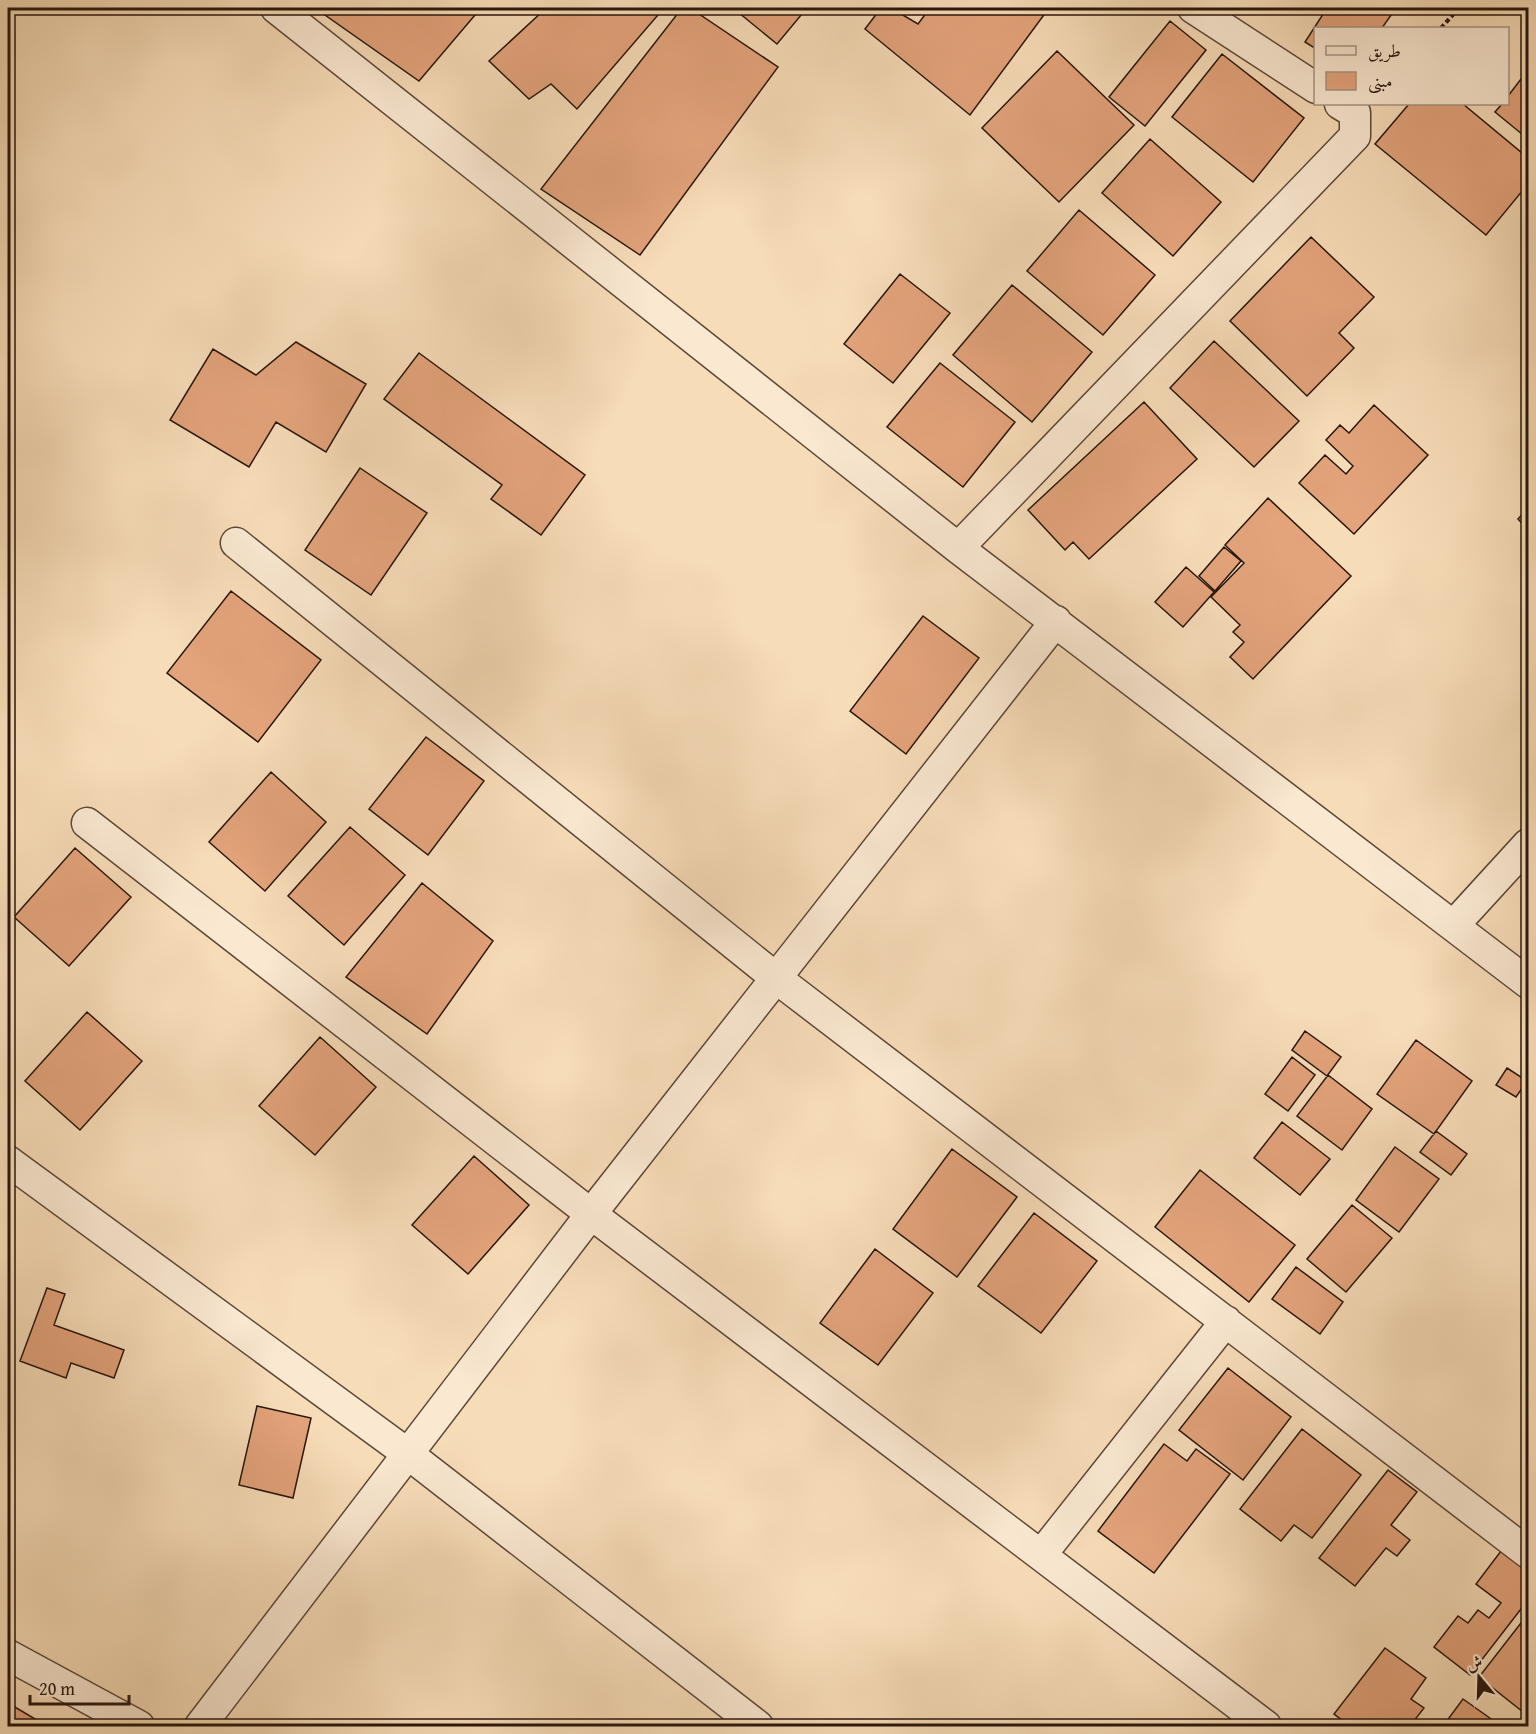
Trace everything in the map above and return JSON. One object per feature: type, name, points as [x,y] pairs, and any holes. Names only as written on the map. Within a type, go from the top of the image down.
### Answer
[{"type":"street","points":[[276,8],[958,548],[1528,983]]},
{"type":"street","points":[[1193,8],[1314,87]]},
{"type":"street","points":[[958,548],[1355,135],[1354,113],[1342,105]]},
{"type":"street","points":[[236,543],[776,978],[1528,1553]]},
{"type":"street","points":[[200,1726],[591,1214],[1056,621]]},
{"type":"street","points":[[87,822],[591,1214],[1266,1726]]},
{"type":"street","points":[[1454,925],[1528,844]]},
{"type":"street","points":[[8,1161],[408,1454],[758,1726]]},
{"type":"street","points":[[1041,1555],[1226,1321]]},
{"type":"street","points":[[8,1655],[139,1726]]},
{"type":"path","points":[[1442,27],[1459,8]]},
{"type":"building","points":[[315,8],[481,8],[419,81]]},
{"type":"building","points":[[542,8],[664,8],[577,109],[551,84],[529,99],[489,61],[544,10]]},
{"type":"building","points":[[682,8],[690,8],[778,67],[640,255],[541,189]]},
{"type":"building","points":[[733,8],[807,8],[777,44]]},
{"type":"building","points":[[881,8],[891,8],[918,24],[930,8],[1049,8],[970,115],[865,29]]},
{"type":"building","points":[[1327,8],[1396,8],[1383,27],[1315,27]]},
{"type":"building","points":[[1170,21],[1206,50],[1145,126],[1109,97]]},
{"type":"building","points":[[1314,28],[1314,48],[1305,42]]},
{"type":"building","points":[[1057,51],[1134,125],[1059,202],[982,128]]},
{"type":"building","points":[[1222,54],[1304,118],[1253,182],[1172,117]]},
{"type":"building","points":[[1528,70],[1528,139],[1495,112],[1501,105],[1509,105],[1509,95]]},
{"type":"building","points":[[1408,105],[1464,105],[1528,158],[1528,184],[1486,235],[1375,144]]},
{"type":"building","points":[[1150,139],[1221,202],[1173,256],[1102,193]]},
{"type":"building","points":[[1079,210],[1155,275],[1103,335],[1027,271]]},
{"type":"building","points":[[1311,237],[1374,297],[1339,333],[1354,348],[1307,396],[1230,321]]},
{"type":"building","points":[[900,274],[950,313],[893,383],[844,344]]},
{"type":"building","points":[[1012,285],[1092,352],[1032,422],[953,355]]},
{"type":"building","points":[[1214,341],[1299,421],[1254,467],[1170,388]]},
{"type":"building","points":[[296,342],[366,384],[326,452],[276,422],[249,467],[170,420],[213,349],[256,375]]},
{"type":"building","points":[[419,353],[585,475],[541,535],[491,499],[502,485],[384,399]]},
{"type":"building","points":[[940,363],[1015,422],[963,487],[887,427]]},
{"type":"building","points":[[1144,402],[1197,459],[1089,559],[1073,542],[1065,550],[1028,510]]},
{"type":"building","points":[[1374,405],[1428,455],[1354,534],[1299,483],[1325,455],[1346,474],[1353,466],[1326,440],[1340,425],[1349,433]]},
{"type":"building","points":[[360,468],[427,513],[371,595],[305,550]]},
{"type":"building","points":[[1268,498],[1351,576],[1253,679],[1230,657],[1244,642],[1233,632],[1240,625],[1211,597],[1244,563],[1225,545]]},
{"type":"building","points":[[1528,508],[1528,530],[1518,519]]},
{"type":"building","points":[[1224,547],[1241,561],[1215,591],[1199,576]]},
{"type":"building","points":[[1186,567],[1214,592],[1183,627],[1155,602]]},
{"type":"building","points":[[231,591],[321,660],[258,742],[167,673]]},
{"type":"building","points":[[923,616],[979,658],[906,754],[850,711]]},
{"type":"building","points":[[426,737],[484,781],[428,855],[369,809]]},
{"type":"building","points":[[271,772],[326,822],[265,891],[209,842]]},
{"type":"building","points":[[350,827],[405,875],[344,945],[288,896]]},
{"type":"building","points":[[75,848],[131,897],[69,966],[14,917]]},
{"type":"building","points":[[422,883],[493,941],[427,1034],[346,977]]},
{"type":"building","points":[[87,1012],[142,1061],[80,1130],[25,1081]]},
{"type":"building","points":[[1305,1031],[1341,1057],[1327,1076],[1292,1050]]},
{"type":"building","points":[[320,1037],[376,1087],[315,1155],[259,1106]]},
{"type":"building","points":[[1416,1040],[1472,1081],[1434,1134],[1377,1094]]},
{"type":"building","points":[[1292,1057],[1315,1075],[1288,1111],[1265,1094]]},
{"type":"building","points":[[1507,1068],[1527,1081],[1516,1097],[1496,1085]]},
{"type":"building","points":[[1328,1075],[1372,1109],[1342,1150],[1297,1116]]},
{"type":"building","points":[[1282,1122],[1330,1159],[1300,1195],[1254,1158]]},
{"type":"building","points":[[1436,1131],[1467,1154],[1451,1175],[1420,1152]]},
{"type":"building","points":[[1395,1147],[1439,1179],[1399,1232],[1356,1200]]},
{"type":"building","points":[[952,1149],[1017,1197],[957,1277],[893,1229]]},
{"type":"building","points":[[474,1156],[529,1205],[468,1274],[412,1225]]},
{"type":"building","points":[[1200,1170],[1295,1245],[1249,1302],[1155,1227]]},
{"type":"building","points":[[1352,1205],[1392,1238],[1346,1292],[1307,1259]]},
{"type":"building","points":[[1034,1213],[1097,1261],[1041,1333],[978,1286]]},
{"type":"building","points":[[875,1249],[933,1293],[878,1365],[820,1323]]},
{"type":"building","points":[[1296,1267],[1343,1302],[1320,1334],[1272,1299]]},
{"type":"building","points":[[47,1288],[65,1294],[54,1325],[124,1350],[114,1378],[71,1363],[66,1378],[20,1361]]},
{"type":"building","points":[[1228,1368],[1291,1417],[1243,1480],[1179,1430]]},
{"type":"building","points":[[257,1406],[311,1418],[293,1498],[239,1485]]},
{"type":"building","points":[[1302,1429],[1361,1475],[1312,1538],[1294,1525],[1281,1541],[1240,1509]]},
{"type":"building","points":[[1164,1444],[1187,1461],[1196,1449],[1230,1474],[1154,1573],[1098,1531]]},
{"type":"building","points":[[1388,1470],[1417,1492],[1391,1525],[1410,1540],[1397,1556],[1386,1548],[1355,1586],[1319,1558]]},
{"type":"building","points":[[1501,1551],[1528,1572],[1528,1600],[1470,1675],[1434,1647],[1458,1616],[1468,1623],[1478,1610],[1489,1618],[1501,1603],[1476,1584]]},
{"type":"building","points":[[1528,1614],[1528,1716],[1479,1677]]},
{"type":"building","points":[[1385,1648],[1426,1678],[1411,1699],[1424,1708],[1410,1726],[1350,1726],[1334,1714]]},
{"type":"building","points":[[1463,1699],[1501,1726],[1443,1726]]},
{"type":"building","points":[[8,1703],[47,1726],[8,1726]]}]
